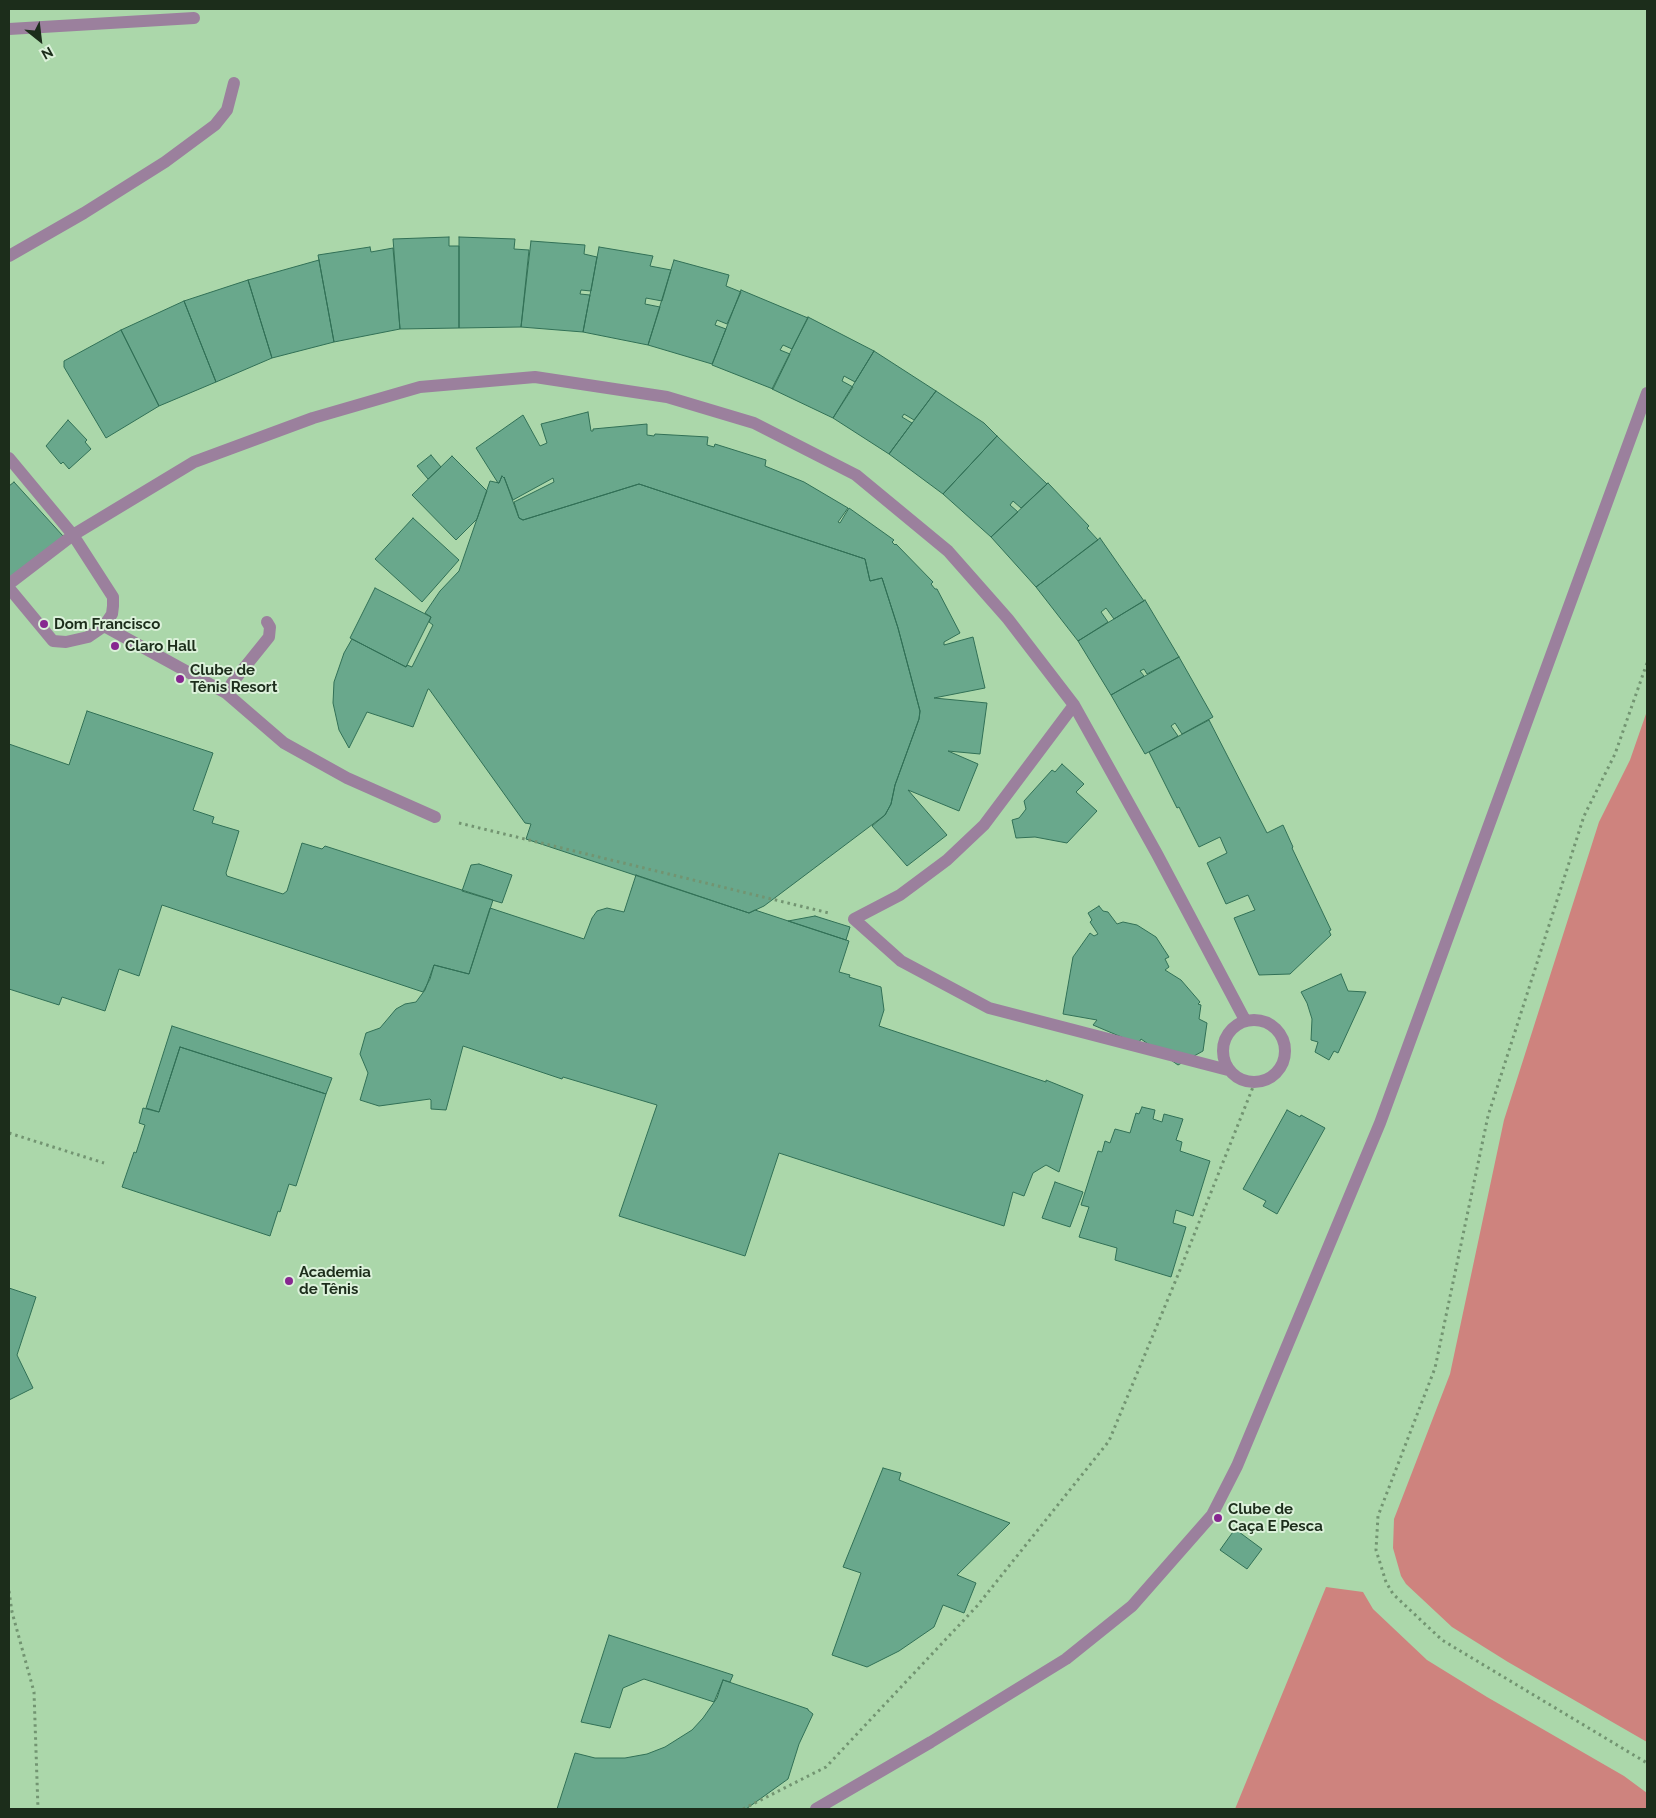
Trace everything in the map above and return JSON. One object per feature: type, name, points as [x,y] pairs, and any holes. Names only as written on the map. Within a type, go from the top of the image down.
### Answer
[{"type":"lane","points":[[9,29],[194,18]]},
{"type":"lane","points":[[9,256],[100,203],[165,162],[215,125],[227,110],[234,83]]},
{"type":"lane","points":[[9,584],[73,535],[194,462],[313,418],[420,387],[534,376],[667,397],[754,423],[856,475],[948,551],[1008,619],[1074,705],[1157,854],[1245,1020]]},
{"type":"lane","points":[[816,1809],[1066,1659],[1132,1606],[1212,1515],[1237,1466],[1380,1123],[1647,393]]},
{"type":"lane","points":[[9,458],[73,535],[113,597],[112,614],[104,626],[88,637],[66,642],[53,641],[9,588]]},
{"type":"lane","points":[[226,693],[269,636],[270,626],[268,622]]},
{"type":"lane","points":[[104,626],[226,693],[284,743],[347,778],[435,817]]},
{"type":"lane","points":[[1074,705],[984,825],[947,860],[900,895],[854,919],[901,961],[988,1008],[1228,1070],[1240,1079],[1255,1082],[1270,1078],[1280,1068],[1286,1053],[1282,1038],[1274,1026],[1260,1020],[1245,1020],[1228,1032],[1222,1050],[1228,1070]]},
{"type":"path","points":[[1647,663],[1615,754],[1584,816],[1488,1116],[1435,1368],[1378,1516],[1376,1550],[1386,1582],[1393,1594],[1442,1640],[1647,1763]]},
{"type":"path","points":[[435,817],[854,919]]},
{"type":"path","points":[[744,1809],[826,1767],[977,1606],[1108,1441],[1180,1270],[1255,1082]]},
{"type":"path","points":[[9,1133],[104,1163]]},
{"type":"path","points":[[9,1591],[12,1612],[34,1692],[38,1809]]},
{"type":"shaded area","points":[[1647,711],[1647,1742],[1508,1662],[1452,1627],[1406,1584],[1401,1576],[1393,1548],[1394,1519],[1450,1374],[1504,1120],[1599,822],[1630,760]]},
{"type":"shaded area","points":[[1326,1587],[1363,1592],[1373,1609],[1427,1660],[1624,1776],[1647,1793],[1647,1809],[1235,1809]]},
{"type":"building","points":[[449,237],[449,246],[459,246],[459,328],[400,329],[393,239]]},
{"type":"building","points":[[459,237],[515,239],[514,249],[529,250],[521,327],[459,328]]},
{"type":"building","points":[[531,241],[585,245],[584,254],[597,257],[591,291],[581,290],[580,294],[590,295],[583,332],[521,327]]},
{"type":"building","points":[[370,247],[371,252],[393,248],[400,329],[334,342],[318,255]]},
{"type":"building","points":[[599,247],[653,256],[650,266],[671,270],[662,301],[646,298],[645,304],[660,307],[648,345],[583,332]]},
{"type":"building","points":[[319,260],[334,342],[272,358],[248,280]]},
{"type":"building","points":[[674,260],[729,275],[726,286],[741,292],[727,324],[717,320],[715,325],[726,329],[712,364],[648,345]]},
{"type":"building","points":[[248,280],[272,358],[216,382],[184,301]]},
{"type":"building","points":[[741,290],[808,318],[792,349],[783,345],[780,350],[790,354],[773,389],[712,365]]},
{"type":"building","points":[[184,301],[216,382],[159,406],[121,330]]},
{"type":"building","points":[[808,317],[874,351],[855,382],[844,376],[842,381],[853,387],[833,418],[772,389]]},
{"type":"building","points":[[121,330],[159,406],[106,438],[64,367],[64,361]]},
{"type":"building","points":[[874,351],[936,391],[914,420],[904,414],[902,417],[912,423],[889,454],[833,418]]},
{"type":"building","points":[[936,391],[984,423],[997,436],[943,494],[889,454]]},
{"type":"building","points":[[588,412],[591,431],[593,429],[647,424],[647,435],[708,437],[707,445],[714,447],[715,444],[766,460],[765,466],[804,482],[848,508],[838,522],[840,523],[849,508],[894,540],[892,542],[933,582],[931,584],[937,589],[960,633],[944,642],[944,645],[973,637],[985,688],[934,698],[987,703],[980,754],[948,751],[978,764],[959,811],[908,790],[947,835],[907,866],[872,826],[885,815],[891,804],[895,785],[919,719],[920,711],[898,628],[882,578],[870,581],[865,559],[639,484],[523,520],[519,518],[514,502],[554,482],[553,478],[513,500],[504,477],[502,476],[498,483],[476,448],[523,415],[540,446],[547,443],[541,424]]},
{"type":"building","points":[[68,420],[87,440],[85,442],[91,449],[69,469],[63,462],[61,464],[46,446]]},
{"type":"building","points":[[997,436],[1047,484],[1021,508],[1013,501],[1010,505],[1018,512],[991,537],[943,494]]},
{"type":"building","points":[[431,455],[441,467],[428,479],[417,466]]},
{"type":"building","points":[[452,456],[487,491],[477,519],[456,540],[412,495]]},
{"type":"building","points":[[502,476],[519,518],[523,520],[639,484],[865,559],[870,581],[882,578],[898,628],[920,711],[919,719],[895,785],[891,804],[885,815],[764,906],[749,913],[526,839],[531,824],[525,823],[429,689],[413,727],[367,712],[349,748],[339,730],[333,703],[334,682],[344,653],[352,639],[406,667],[407,665],[412,667],[433,625],[429,622],[431,617],[425,613],[440,591],[459,571],[490,481],[499,483]]},
{"type":"building","points":[[14,482],[63,536],[9,587],[9,486]]},
{"type":"building","points":[[1048,483],[1089,526],[1087,528],[1098,540],[1036,587],[991,537]]},
{"type":"building","points":[[413,518],[459,560],[422,602],[375,559]]},
{"type":"building","points":[[1100,538],[1144,601],[1114,619],[1106,608],[1101,612],[1108,622],[1078,641],[1036,587]]},
{"type":"building","points":[[375,588],[431,617],[406,667],[350,638]]},
{"type":"building","points":[[1145,600],[1179,657],[1147,674],[1144,669],[1140,671],[1144,676],[1111,695],[1078,641]]},
{"type":"building","points":[[1179,657],[1213,717],[1182,734],[1175,723],[1171,726],[1178,736],[1145,754],[1111,695]]},
{"type":"building","points":[[87,711],[213,753],[193,810],[214,817],[212,823],[239,831],[226,873],[227,876],[283,894],[287,891],[302,843],[322,849],[325,846],[493,900],[469,974],[434,965],[430,979],[423,992],[162,905],[139,976],[119,969],[105,1011],[62,997],[59,1005],[9,989],[9,744],[69,765]]},
{"type":"building","points":[[1209,720],[1267,833],[1283,825],[1331,930],[1329,931],[1331,935],[1290,974],[1259,975],[1234,918],[1255,910],[1248,895],[1226,904],[1207,863],[1227,853],[1220,837],[1199,847],[1149,752]]},
{"type":"building","points":[[1062,764],[1084,784],[1076,792],[1097,811],[1067,843],[1035,837],[1016,838],[1012,820],[1019,818],[1026,809],[1024,801],[1052,770],[1055,772]]},
{"type":"building","points":[[479,864],[512,875],[502,903],[462,891],[471,865]]},
{"type":"building","points":[[636,875],[749,913],[755,910],[849,941],[839,972],[881,987],[884,1010],[879,1026],[1046,1082],[1046,1080],[1083,1095],[1059,1172],[1046,1165],[1033,1173],[1024,1196],[1013,1192],[1004,1226],[779,1153],[745,1256],[619,1216],[657,1105],[563,1077],[562,1079],[463,1046],[446,1110],[431,1109],[430,1099],[379,1106],[360,1100],[368,1073],[360,1054],[366,1033],[380,1028],[396,1009],[405,1004],[416,1002],[425,990],[434,965],[469,974],[490,908],[584,939],[592,918],[597,911],[607,908],[624,912]]},
{"type":"building","points":[[1099,906],[1103,911],[1108,912],[1117,924],[1123,922],[1137,925],[1156,937],[1169,957],[1165,959],[1169,967],[1165,970],[1181,980],[1200,1002],[1198,1004],[1201,1005],[1199,1019],[1207,1023],[1203,1051],[1178,1065],[1141,1039],[1138,1044],[1093,1025],[1097,1020],[1063,1014],[1073,957],[1090,933],[1094,936],[1098,934],[1090,922],[1092,920],[1088,913]]},
{"type":"building","points":[[815,916],[850,927],[846,940],[788,921]]},
{"type":"building","points":[[1341,974],[1348,991],[1366,992],[1338,1053],[1334,1051],[1329,1060],[1315,1052],[1318,1042],[1311,1040],[1312,1019],[1301,992]]},
{"type":"building","points":[[172,1026],[332,1078],[326,1094],[180,1047],[159,1112],[146,1108]]},
{"type":"building","points":[[180,1047],[326,1094],[296,1186],[289,1184],[270,1236],[122,1187],[145,1125],[139,1123],[143,1108],[159,1112]]},
{"type":"building","points":[[1142,1107],[1155,1110],[1153,1119],[1162,1122],[1164,1114],[1183,1119],[1176,1140],[1182,1142],[1180,1151],[1210,1161],[1193,1216],[1176,1210],[1173,1223],[1186,1227],[1171,1277],[1115,1260],[1117,1248],[1079,1237],[1089,1207],[1081,1205],[1098,1151],[1102,1152],[1105,1141],[1110,1143],[1115,1129],[1130,1133],[1136,1113],[1139,1114]]},
{"type":"building","points":[[1287,1110],[1325,1128],[1277,1214],[1263,1206],[1266,1201],[1243,1189]]},
{"type":"building","points":[[1055,1182],[1083,1192],[1070,1227],[1042,1218]]},
{"type":"building","points":[[9,1288],[36,1297],[17,1355],[33,1388],[9,1400]]},
{"type":"building","points":[[883,1468],[901,1473],[899,1480],[1010,1523],[957,1575],[976,1583],[964,1613],[943,1605],[934,1627],[899,1651],[867,1667],[832,1655],[861,1573],[843,1567]]},
{"type":"building","points":[[1235,1529],[1262,1549],[1247,1569],[1220,1550]]},
{"type":"building","points":[[609,1635],[733,1675],[730,1682],[723,1680],[714,1702],[644,1679],[623,1688],[610,1728],[581,1722]]},
{"type":"building","points":[[723,1680],[808,1709],[813,1714],[799,1744],[788,1779],[746,1809],[557,1809],[575,1753],[595,1758],[625,1758],[647,1754],[665,1747],[692,1730],[703,1718],[717,1698]]},
{"type":"place","name":"Dom Francisco","points":[[44,624]]},
{"type":"place","name":"Claro Hall","points":[[115,646]]},
{"type":"place","name":"Clube de Tênis Resort","points":[[180,679]]},
{"type":"place","name":"Academia de Tênis","points":[[289,1281]]},
{"type":"place","name":"Clube de Caça E Pesca","points":[[1218,1518]]}]
